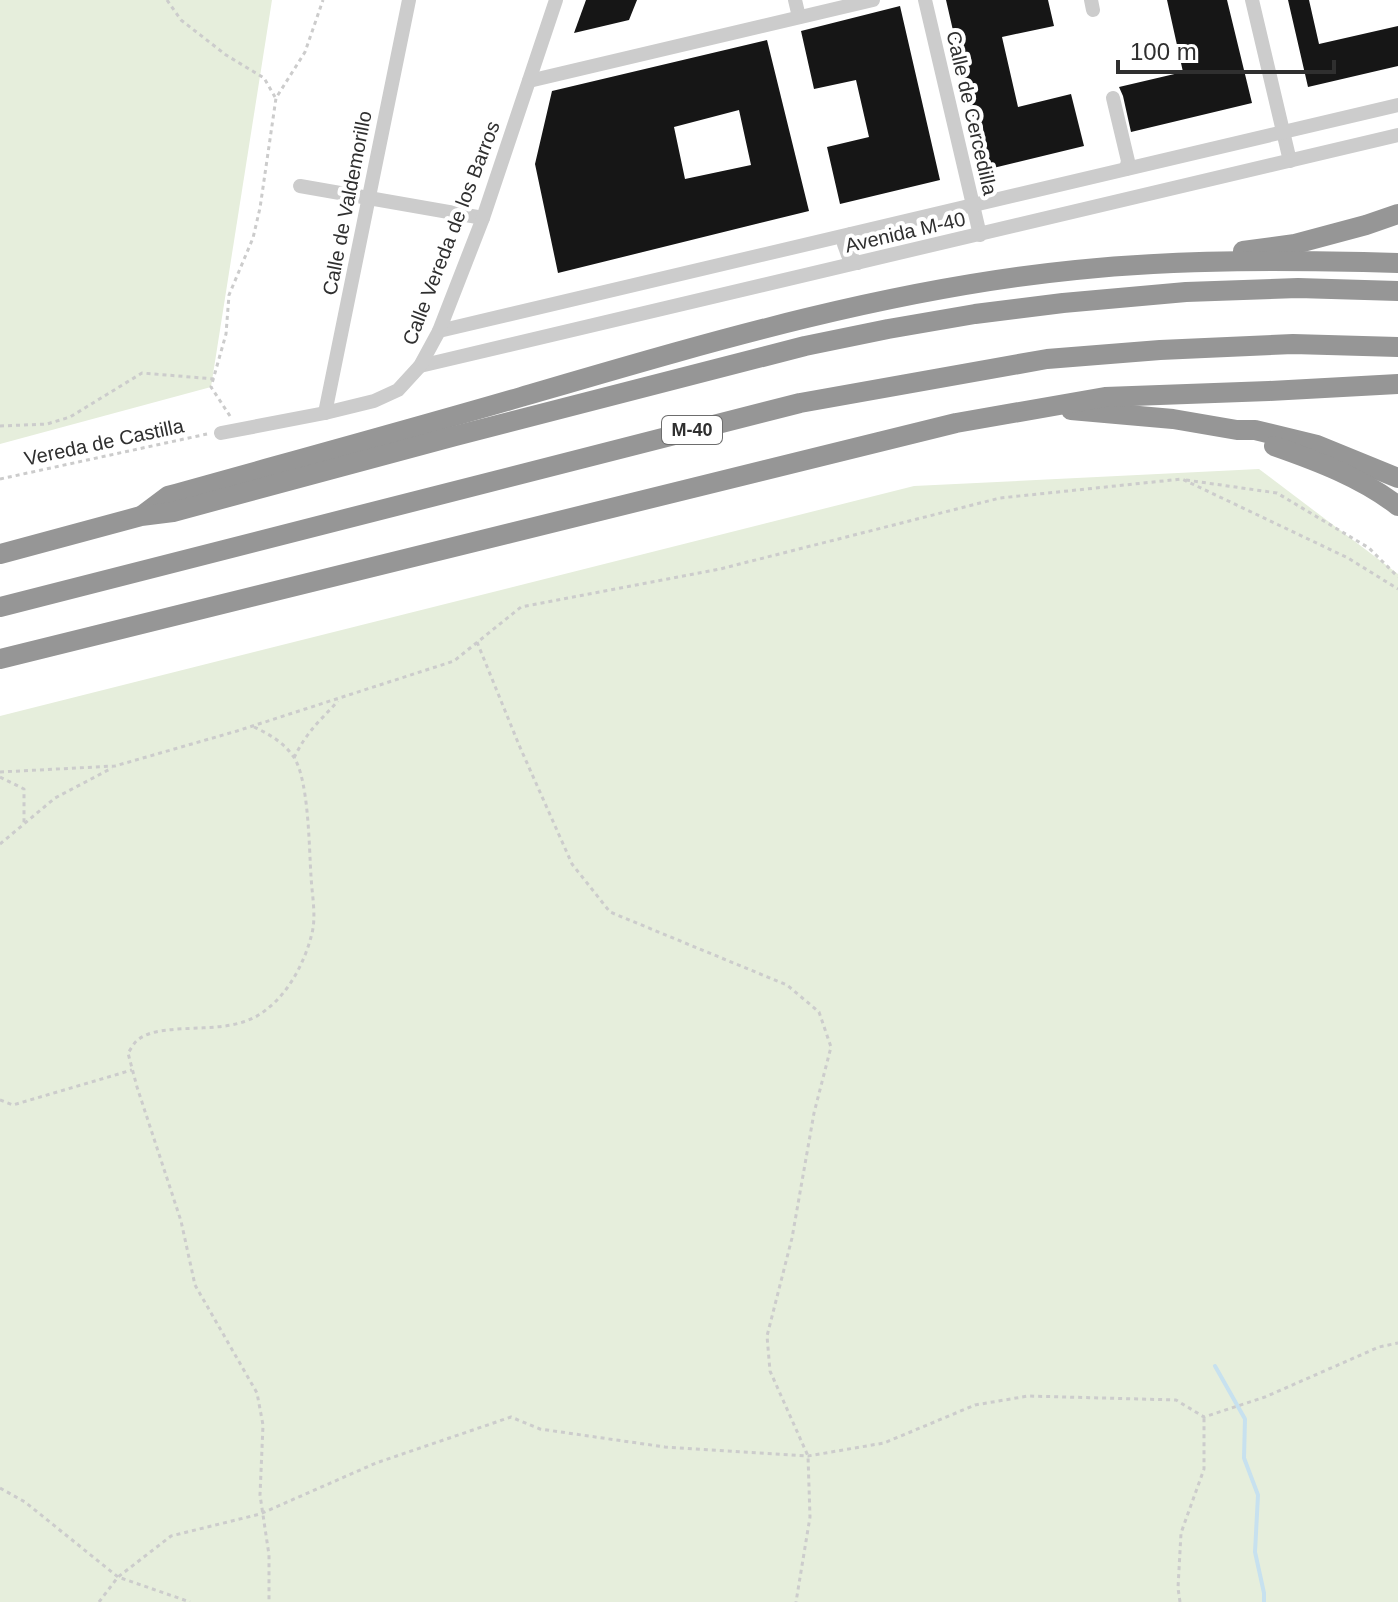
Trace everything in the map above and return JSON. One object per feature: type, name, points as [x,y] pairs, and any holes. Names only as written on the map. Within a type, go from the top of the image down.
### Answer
[{"type":"highway","points":[[1172,263],[1199,256],[1295,244],[1398,214]]},
{"type":"highway","points":[[141,516],[168,496],[691,347],[885,300],[1075,270],[1172,263],[1398,263]]},
{"type":"highway","points":[[0,554],[141,516],[173,512],[805,346],[888,329],[1063,303],[1186,292],[1298,288],[1398,291]]},
{"type":"highway","name":"M-40","points":[[0,607],[800,403],[1047,359],[1293,344],[1398,347]]},
{"type":"highway","points":[[0,659],[956,423],[1105,397],[1398,384]]},
{"type":"highway","points":[[1047,408],[1255,430],[1317,445],[1398,478]]},
{"type":"highway","points":[[1237,430],[1314,460],[1382,494],[1398,506]]},
{"type":"street","name":"Calle de Valdemorillo","points":[[325,413],[409,0]]},
{"type":"street","points":[[795,0],[799,17]]},
{"type":"street","points":[[529,81],[873,0]]},
{"type":"street","name":"Calle de Cercedilla","points":[[925,0],[980,235]]},
{"type":"street","points":[[1252,0],[1290,161]]},
{"type":"street","name":"Calle Vereda de los Barros","points":[[218,433],[374,401],[398,390],[420,366],[439,331],[483,218],[554,1]]},
{"type":"street","points":[[1113,98],[1128,161],[1126,169]]},
{"type":"street","name":"Avenida M-40","points":[[439,331],[1398,105]]},
{"type":"street","name":"Avenida M-40","points":[[420,366],[1398,135]]},
{"type":"street","points":[[300,186],[483,218]]},
{"type":"street","points":[[851,234],[844,244],[848,255],[858,263]]},
{"type":"path","points":[[167,0],[181,20],[226,55],[264,78],[276,98]]},
{"type":"path","points":[[238,430],[211,387],[226,334],[229,295],[253,238],[276,98],[305,52],[323,0]]},
{"type":"path","points":[[0,426],[47,424],[70,417],[142,373],[214,379]]},
{"type":"path","name":"Vereda de Castilla","points":[[0,479],[218,433]]},
{"type":"path","points":[[1182,479],[1348,558],[1398,589]]},
{"type":"path","points":[[0,844],[55,798],[115,766],[253,726],[454,661],[521,607],[720,569],[1000,498],[1182,479],[1277,493],[1369,548],[1398,577]]},
{"type":"path","points":[[477,642],[572,864],[610,912],[787,985],[819,1012],[831,1047],[814,1113],[792,1238],[767,1336],[770,1371],[808,1456],[810,1517],[796,1602]]},
{"type":"path","points":[[294,758],[313,725],[340,698]]},
{"type":"path","points":[[253,726],[281,743],[294,758],[305,800],[310,840],[313,934],[291,982],[271,1007],[257,1017],[237,1026],[156,1031],[138,1039],[128,1053],[181,1221],[195,1285],[257,1393],[263,1425],[260,1495],[269,1555],[269,1602]]},
{"type":"path","points":[[0,774],[115,766]]},
{"type":"path","points":[[0,774],[24,789],[24,824]]},
{"type":"path","points":[[0,1100],[13,1105],[132,1070]]},
{"type":"path","points":[[99,1602],[118,1577],[171,1536],[262,1513],[376,1463],[511,1417],[540,1429],[665,1447],[808,1456],[884,1443],[975,1405],[1028,1396],[1176,1400],[1204,1417],[1265,1397],[1379,1347],[1398,1343]]},
{"type":"path","points":[[1180,1602],[1181,1533],[1204,1469],[1204,1417]]},
{"type":"path","points":[[0,1488],[25,1502],[118,1577],[190,1602]]},
{"type":"green space","points":[[0,0],[272,0],[211,387],[0,444]]},
{"type":"green space","points":[[1259,469],[1398,574],[1398,1602],[0,1602],[0,716],[914,486]]},
{"type":"building","points":[[586,0],[637,0],[629,20],[574,33]]},
{"type":"building","points":[[946,0],[1048,0],[1054,26],[1002,37],[1018,107],[1071,94],[1084,146],[985,170]]},
{"type":"building","points":[[1167,0],[1227,0],[1252,103],[1131,132],[1119,87],[1183,72]]},
{"type":"building","points":[[1288,0],[1309,0],[1319,44],[1398,26],[1398,66],[1308,87]]},
{"type":"building","points":[[900,6],[940,180],[840,204],[827,147],[869,137],[856,80],[814,89],[801,31]]},
{"type":"building","points":[[767,40],[809,211],[558,273],[535,164],[552,91]],"holes":[[[739,110],[751,165],[685,179],[674,127]]]},
{"type":"waterway","points":[[1215,1366],[1245,1419],[1244,1458],[1258,1495],[1255,1552],[1264,1602]]}]
